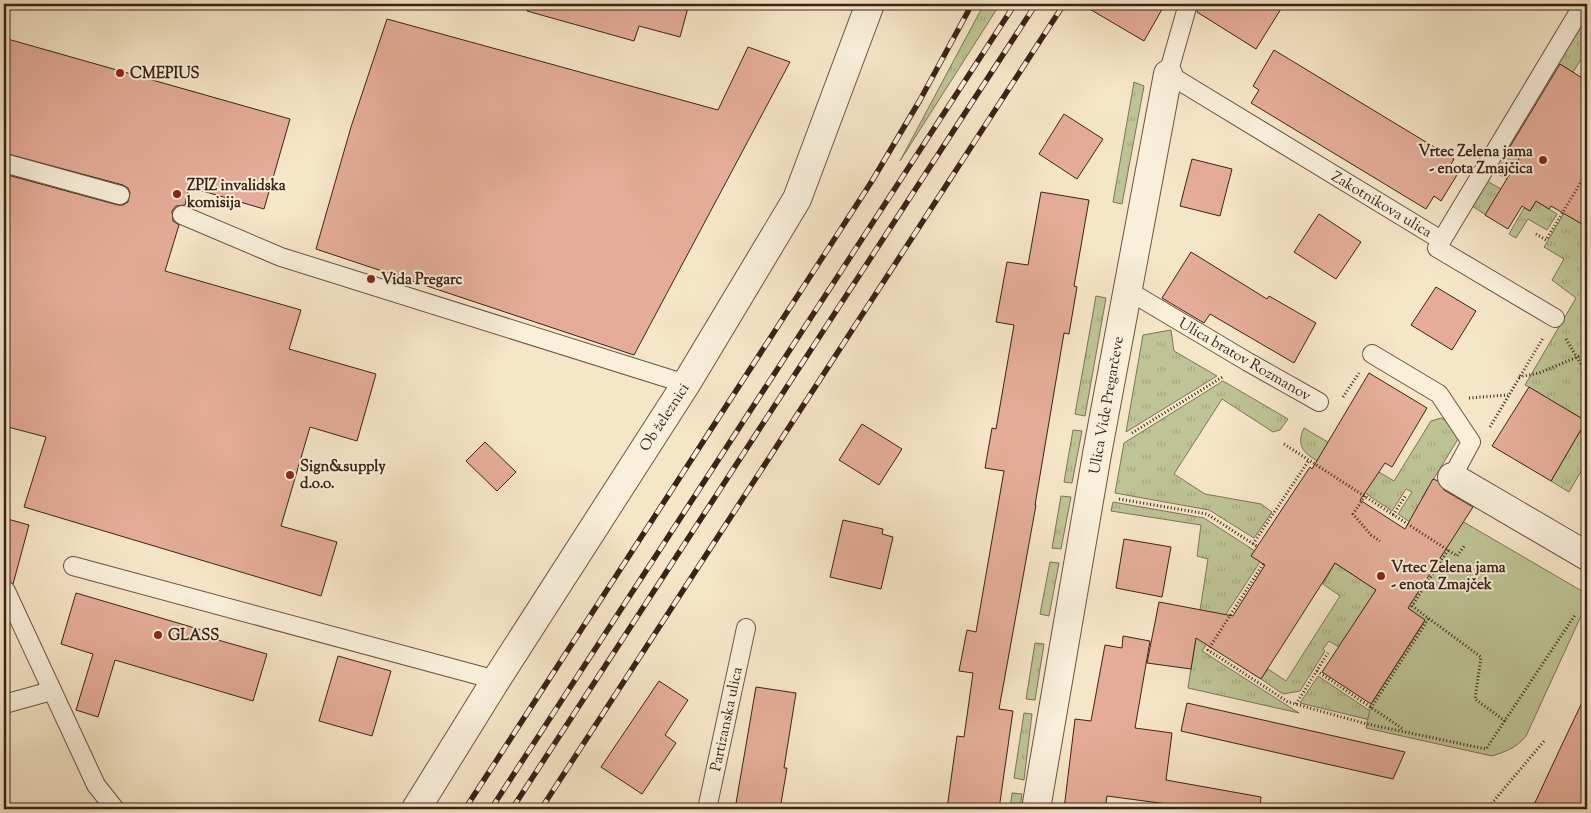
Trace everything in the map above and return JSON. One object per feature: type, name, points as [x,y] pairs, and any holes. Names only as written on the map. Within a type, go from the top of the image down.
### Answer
[{"type":"street","name":"Ob železnici","points":[[416,809],[496,680],[686,384],[797,199],[870,4]]},
{"type":"street","name":"Ulica Vide Pregarčeve","points":[[1036,809],[1097,454],[1168,74]]},
{"type":"street","points":[[1452,477],[1585,549]]},
{"type":"lane","name":"Ulica Vide Pregarčeve","points":[[1168,74],[1188,4]]},
{"type":"lane","points":[[1441,240],[1580,10]]},
{"type":"lane","name":"Zakotnikova ulica","points":[[1168,74],[1441,240],[1438,248],[1555,318]]},
{"type":"lane","points":[[4,163],[120,195]]},
{"type":"lane","points":[[182,215],[281,256],[686,384]]},
{"type":"lane","name":"Ulica bratov Rozmanov","points":[[1127,290],[1248,362],[1320,402]]},
{"type":"lane","points":[[1372,354],[1439,394],[1471,442],[1452,477]]},
{"type":"lane","points":[[73,566],[496,680]]},
{"type":"lane","points":[[4,591],[6,591],[96,785],[116,809]]},
{"type":"lane","name":"Partizanska ulica","points":[[707,809],[746,628]]},
{"type":"lane","points":[[4,702],[8,703],[51,691]]},
{"type":"path","points":[[1536,234],[1546,240],[1587,172]]},
{"type":"path","points":[[1555,318],[1576,358],[1587,374]]},
{"type":"path","points":[[1471,442],[1487,434],[1555,318]]},
{"type":"path","points":[[1519,377],[1539,374],[1587,353]]},
{"type":"path","name":"Ulica bratov Rozmanov","points":[[1320,402],[1340,402],[1372,354]]},
{"type":"path","points":[[1097,454],[1248,362]]},
{"type":"path","points":[[1439,394],[1456,398],[1509,395]]},
{"type":"path","points":[[1284,444],[1457,556],[1465,545]]},
{"type":"path","points":[[1253,544],[1309,460]]},
{"type":"path","points":[[1393,514],[1406,495]]},
{"type":"path","points":[[1365,496],[1353,514],[1371,535],[1380,541]]},
{"type":"path","points":[[1114,499],[1207,514],[1258,547]]},
{"type":"path","points":[[1448,550],[1412,606],[1481,657],[1474,699],[1506,721]]},
{"type":"path","points":[[1263,564],[1208,650],[1288,702],[1367,724],[1486,749],[1575,615]]},
{"type":"path","points":[[1371,708],[1429,618]]},
{"type":"path","points":[[1296,704],[1328,653]]},
{"type":"path","points":[[1317,671],[1405,731]]},
{"type":"path","points":[[1487,809],[1545,740]]},
{"type":"green space","points":[[984,4],[1000,4],[900,161]]},
{"type":"green space","points":[[1587,14],[1587,50],[1573,72],[1558,63]]},
{"type":"green space","points":[[1134,82],[1144,86],[1122,204],[1113,202]]},
{"type":"green space","points":[[1506,149],[1520,157],[1507,179],[1493,171]]},
{"type":"green space","points":[[1487,181],[1501,189],[1486,215],[1472,206]]},
{"type":"green space","points":[[1536,201],[1557,214],[1547,230],[1528,219],[1516,238],[1509,234],[1524,208],[1530,211]]},
{"type":"green space","points":[[1564,213],[1587,227],[1587,461],[1569,492],[1551,481],[1586,421],[1525,385],[1576,298],[1552,280],[1564,259],[1544,247]]},
{"type":"green space","points":[[1096,296],[1106,298],[1085,416],[1075,414]]},
{"type":"green space","points":[[1171,330],[1174,351],[1217,376],[1126,432],[1143,335]]},
{"type":"green space","points":[[1223,381],[1288,419],[1280,430],[1273,432],[1222,399],[1174,474],[1205,494],[1261,504],[1272,512],[1254,538],[1209,510],[1115,493],[1124,443]]},
{"type":"green space","points":[[1441,418],[1447,421],[1458,439],[1422,498],[1462,521],[1447,547],[1398,514],[1412,492],[1406,489],[1392,511],[1311,457],[1304,451],[1301,444],[1304,428],[1394,481],[1431,421]]},
{"type":"green space","points":[[1073,430],[1082,431],[1072,483],[1064,482]]},
{"type":"green space","points":[[1061,496],[1071,497],[1061,549],[1052,548]]},
{"type":"green space","points":[[1113,502],[1204,518],[1255,551],[1260,562],[1202,651],[1299,713],[1188,688],[1208,559],[1197,556],[1201,525],[1111,511]]},
{"type":"green space","points":[[1462,521],[1587,594],[1587,603],[1526,736],[1511,749],[1492,756],[1366,728],[1371,704],[1425,621],[1408,608]]},
{"type":"green space","points":[[1050,562],[1059,563],[1049,616],[1040,614]]},
{"type":"green space","points":[[1335,563],[1376,590],[1339,647],[1329,641],[1323,649],[1325,651],[1300,691],[1283,694],[1261,679],[1268,669],[1286,681],[1340,596],[1323,584]]},
{"type":"green space","points":[[1035,643],[1044,644],[1035,700],[1026,699]]},
{"type":"green space","points":[[1318,676],[1391,725],[1300,703]]},
{"type":"green space","points":[[1024,713],[1032,714],[1024,780],[1014,778]]},
{"type":"green space","points":[[1012,793],[1022,794],[1020,809],[1010,809]]},
{"type":"building","points":[[528,4],[689,4],[680,37],[639,26],[634,41],[527,11]]},
{"type":"building","points":[[1081,4],[1165,4],[1144,41]]},
{"type":"building","points":[[1198,4],[1284,4],[1256,49],[1197,12]]},
{"type":"building","points":[[387,19],[718,110],[748,47],[790,62],[634,355],[316,249],[351,127]]},
{"type":"building","points":[[4,38],[290,119],[264,209],[189,187],[185,205],[176,206],[172,211],[173,221],[179,225],[165,271],[301,310],[289,349],[376,374],[357,441],[310,427],[281,526],[337,542],[321,596],[24,507],[46,437],[4,426],[4,174],[118,205],[128,202],[130,193],[128,188],[123,185],[4,153]]},
{"type":"building","points":[[1274,50],[1454,159],[1448,170],[1457,175],[1441,201],[1434,196],[1426,209],[1251,103],[1259,90],[1253,86]]},
{"type":"building","points":[[1560,64],[1587,81],[1587,227],[1551,206],[1549,209],[1536,201],[1530,211],[1522,206],[1508,229],[1485,215],[1520,157],[1508,150]]},
{"type":"building","points":[[1064,114],[1103,139],[1077,179],[1039,154]]},
{"type":"building","points":[[1192,159],[1232,169],[1220,216],[1180,206]]},
{"type":"building","points":[[1041,192],[1089,200],[1074,286],[1077,287],[1069,334],[1064,333],[1036,505],[999,709],[1013,711],[999,809],[947,809],[957,736],[964,737],[973,673],[959,671],[967,630],[976,632],[1004,471],[985,468],[992,428],[996,429],[1014,325],[996,322],[1007,262],[1028,265]]},
{"type":"building","points":[[1319,214],[1361,242],[1336,279],[1294,252]]},
{"type":"building","points":[[1191,252],[1267,299],[1269,296],[1316,323],[1294,363],[1210,314],[1204,323],[1162,298]]},
{"type":"building","points":[[1436,287],[1476,311],[1452,350],[1411,325]]},
{"type":"building","points":[[1369,373],[1427,408],[1392,467],[1385,463],[1360,500],[1405,529],[1433,479],[1438,481],[1444,490],[1473,507],[1408,608],[1425,620],[1371,704],[1322,672],[1376,590],[1335,563],[1261,679],[1196,638],[1191,669],[1147,663],[1159,602],[1233,616],[1265,565],[1251,556],[1310,467],[1312,469]]},
{"type":"building","points":[[1529,387],[1586,421],[1551,481],[1492,446]]},
{"type":"building","points":[[862,424],[902,449],[879,485],[839,460]]},
{"type":"building","points":[[485,442],[516,472],[497,491],[466,461]]},
{"type":"building","points":[[4,518],[29,525],[13,584],[4,580]]},
{"type":"building","points":[[843,520],[883,529],[882,534],[893,537],[881,589],[830,577]]},
{"type":"building","points":[[1124,539],[1171,547],[1162,597],[1116,588]]},
{"type":"building","points":[[76,593],[212,633],[211,638],[267,654],[253,701],[115,660],[98,717],[76,710],[93,654],[61,644]]},
{"type":"building","points":[[1123,636],[1150,641],[1135,728],[1172,733],[1166,780],[1261,797],[1260,809],[1166,809],[1167,804],[1107,796],[1105,809],[1064,809],[1075,719],[1091,721],[1105,645],[1122,648]]},
{"type":"building","points":[[338,656],[391,671],[372,736],[319,721]]},
{"type":"building","points":[[659,681],[688,700],[665,735],[676,743],[642,794],[601,767]]},
{"type":"building","points":[[756,687],[796,693],[784,768],[787,768],[780,809],[735,809]]},
{"type":"building","points":[[1587,692],[1587,809],[1532,809],[1559,751]]},
{"type":"building","points":[[1187,703],[1405,752],[1393,779],[1181,731]]},
{"type":"railway","points":[[465,809],[872,181],[920,100],[972,4]]},
{"type":"railway","points":[[491,809],[1015,4]]},
{"type":"railway","points":[[512,809],[1036,4]]},
{"type":"railway","points":[[541,809],[1064,4]]},
{"type":"place","name":"CMEPIUS","points":[[120,73]]},
{"type":"place","name":"Vrtec Zelena jama - enota Zmajčica","points":[[1543,160]]},
{"type":"place","name":"ZPIZ invalidska komisija","points":[[177,194]]},
{"type":"place","name":"Vida Pregarc","points":[[371,279]]},
{"type":"place","name":"Sign&supply d.o.o.","points":[[290,475]]},
{"type":"place","name":"Vrtec Zelena jama - enota Zmajček","points":[[1381,576]]},
{"type":"place","name":"GLASS","points":[[158,635]]}]
